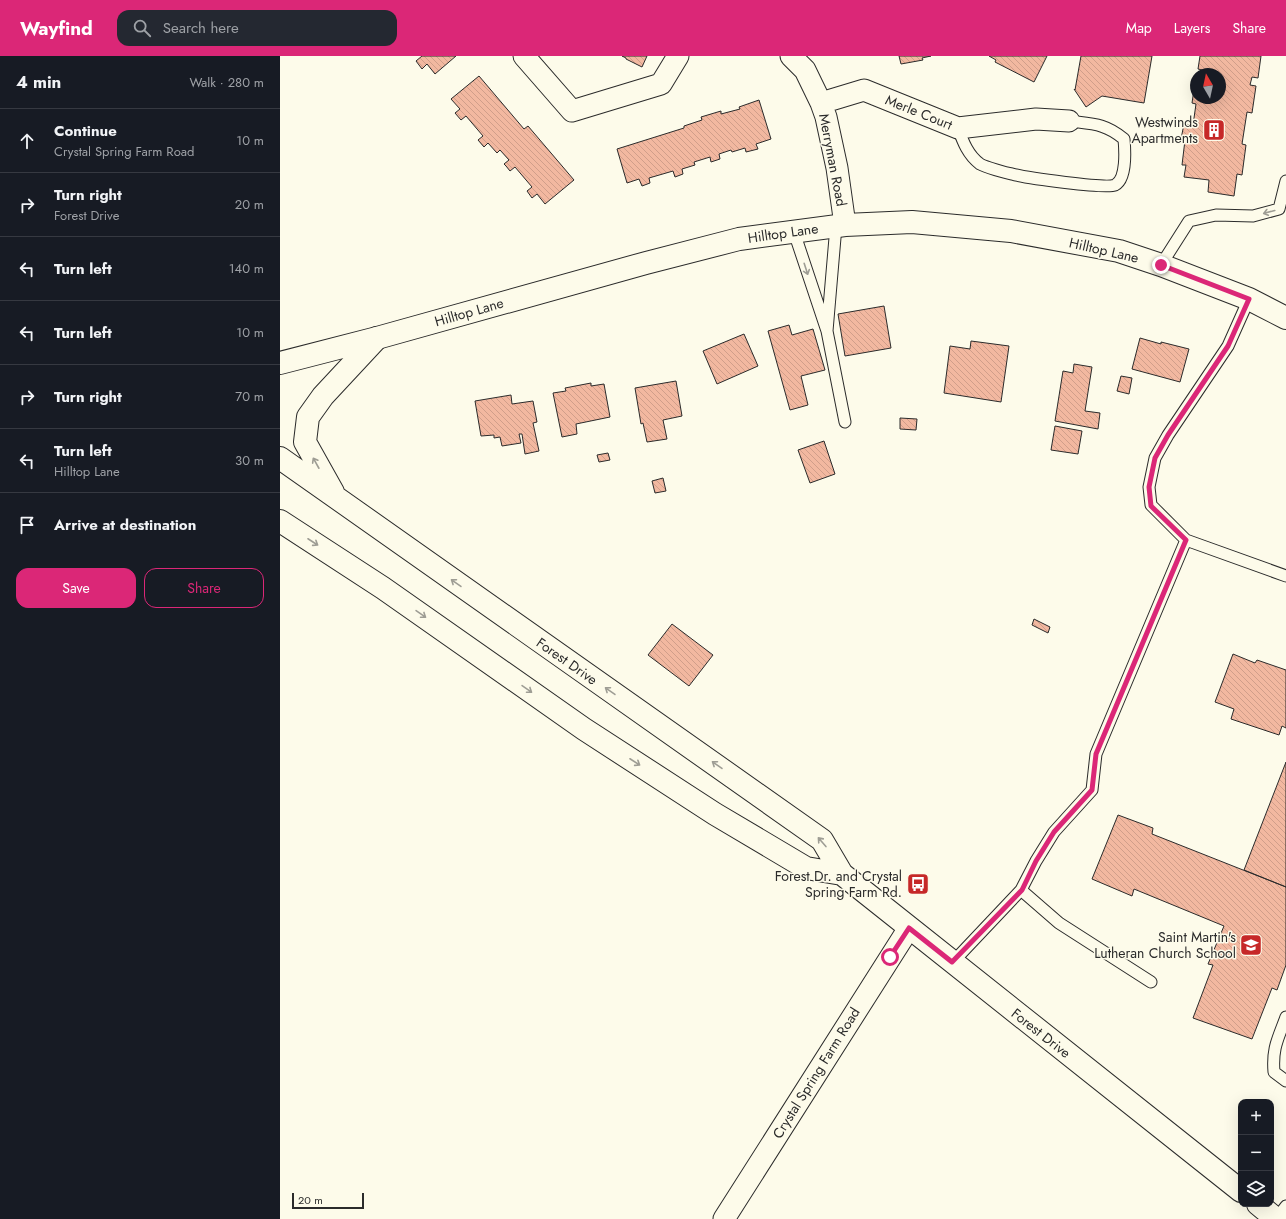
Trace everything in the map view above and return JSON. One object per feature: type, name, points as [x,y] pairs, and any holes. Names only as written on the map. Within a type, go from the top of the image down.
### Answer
[{"type":"main road","name":"Hilltop Lane","points":[[280,363],[739,239],[840,226],[912,222],[1011,231],[1119,251],[1161,265],[1249,299],[1286,318]]},
{"type":"main road","points":[[335,497],[305,442],[308,417],[323,396],[377,338]]},
{"type":"main road","name":"Forest Drive","points":[[280,458],[822,840],[842,874],[1238,1189]]},
{"type":"main road","name":"Forest Drive","points":[[280,521],[383,588],[584,729],[715,814],[806,868],[842,874]]},
{"type":"main road","points":[[1262,1207],[1276,1219]]},
{"type":"street","points":[[524,56],[572,111],[662,84],[678,56]]},
{"type":"street","name":"Merryman Road","points":[[791,56],[804,70],[821,102],[826,117],[837,168],[840,226]]},
{"type":"street","name":"Merle Court","points":[[821,102],[864,90],[958,128],[1036,119],[1069,121]]},
{"type":"street","name":"Crystal Spring Farm Road","points":[[724,1219],[909,928]]},
{"type":"lane","points":[[958,128],[967,150],[981,164],[1012,174],[1061,182],[1108,186],[1116,184],[1122,178],[1126,155],[1124,139],[1116,132],[1101,125],[1069,121]]},
{"type":"lane","points":[[1161,265],[1189,221],[1216,215],[1253,216],[1279,209],[1286,181]]},
{"type":"lane","points":[[827,331],[840,226]]},
{"type":"lane","points":[[794,232],[827,331],[845,422]]},
{"type":"lane","points":[[1249,299],[1228,346],[1168,435],[1155,458],[1149,487],[1151,506],[1186,540],[1286,576]]},
{"type":"lane","points":[[952,962],[1022,890],[1036,861],[1054,832],[1092,790],[1096,754],[1186,540]]},
{"type":"lane","points":[[1022,890],[1059,923],[1151,982]]},
{"type":"lane","points":[[1286,1017],[1274,1048],[1273,1060],[1274,1072],[1286,1082]]},
{"type":"lane","points":[[1276,1219],[1286,1206]]},
{"type":"building","points":[[422,56],[456,56],[435,74],[427,64],[422,69],[416,61]]},
{"type":"building","points":[[622,56],[647,56],[642,67]]},
{"type":"building","points":[[899,56],[931,56],[922,58],[923,60],[901,64]]},
{"type":"building","points":[[989,56],[1047,56],[1034,82],[995,62],[996,60]]},
{"type":"building","points":[[1081,56],[1152,56],[1144,103],[1102,96],[1086,107],[1074,89],[1075,90]]},
{"type":"building","name":"Westwinds Apartments","points":[[1200,56],[1261,56],[1258,78],[1252,77],[1250,85],[1256,86],[1252,113],[1247,112],[1242,144],[1246,145],[1242,175],[1237,174],[1234,196],[1208,192],[1209,180],[1184,177],[1186,165],[1182,165],[1185,140],[1181,139],[1184,124],[1193,125],[1196,104],[1226,104],[1226,68],[1198,68]]},
{"type":"building","points":[[479,76],[524,129],[528,126],[574,180],[545,204],[537,194],[532,198],[527,191],[532,187],[515,167],[510,171],[504,164],[509,160],[500,150],[497,153],[488,143],[484,147],[478,140],[483,136],[466,116],[461,120],[455,113],[460,109],[451,99]]},
{"type":"building","points":[[759,100],[771,139],[756,144],[758,149],[746,152],[745,148],[732,152],[731,150],[719,154],[720,159],[711,162],[710,157],[694,162],[695,165],[682,169],[683,174],[675,177],[673,171],[649,178],[650,183],[642,186],[639,179],[627,183],[617,149],[684,128],[684,126],[702,120],[701,117],[721,111],[721,114],[740,109],[739,107]]},
{"type":"building","points":[[884,306],[891,348],[845,356],[838,314]]},
{"type":"building","points":[[789,325],[792,335],[813,329],[825,370],[801,376],[808,405],[790,410],[768,331]]},
{"type":"building","points":[[744,334],[758,366],[717,384],[703,351]]},
{"type":"building","points":[[1140,338],[1161,344],[1161,342],[1189,349],[1180,382],[1132,369]]},
{"type":"building","points":[[971,341],[1009,346],[1001,402],[944,393],[950,346],[970,349]]},
{"type":"building","points":[[1074,364],[1092,367],[1085,411],[1100,413],[1098,429],[1055,421],[1063,371],[1073,373]]},
{"type":"building","points":[[1121,376],[1132,378],[1129,394],[1117,391]]},
{"type":"building","points":[[676,381],[682,416],[663,420],[667,439],[647,442],[643,423],[641,424],[635,388]]},
{"type":"building","points":[[591,383],[591,386],[604,384],[610,417],[576,424],[577,434],[562,437],[553,393],[566,391],[565,388]]},
{"type":"building","points":[[511,395],[512,404],[533,401],[537,422],[533,423],[539,451],[525,454],[522,434],[519,434],[521,443],[502,446],[500,437],[494,438],[494,435],[481,436],[475,401]]},
{"type":"building","points":[[900,418],[917,419],[916,430],[900,429]]},
{"type":"building","points":[[1055,426],[1082,431],[1078,454],[1051,450]]},
{"type":"building","points":[[824,441],[835,474],[810,483],[798,450]]},
{"type":"building","points":[[608,453],[610,460],[599,462],[597,455]]},
{"type":"building","points":[[663,478],[666,491],[655,493],[652,481]]},
{"type":"building","points":[[1034,619],[1050,627],[1048,633],[1032,625]]},
{"type":"building","points":[[672,624],[713,655],[689,686],[648,655]]},
{"type":"building","points":[[1233,654],[1255,663],[1257,660],[1286,670],[1286,728],[1282,726],[1279,735],[1231,719],[1234,709],[1215,702]]},
{"type":"building","points":[[1286,762],[1286,887],[1244,870]]},
{"type":"building","name":"Saint Martin's Lutheran Church School","points":[[1118,815],[1153,828],[1152,834],[1286,887],[1286,965],[1277,990],[1272,988],[1252,1039],[1193,1018],[1213,965],[1208,964],[1224,926],[1134,889],[1132,896],[1092,879]]},
{"type":"place","name":"Westwinds Apartments","points":[[1214,130]]},
{"type":"place","name":"Forest Dr. and Crystal Spring Farm Rd.","points":[[918,884]]},
{"type":"place","name":"Saint Martin's Lutheran Church School","points":[[1251,945]]},
{"type":"route","points":[[890,957],[909,928],[952,962],[1022,890],[1036,861],[1054,832],[1092,790],[1096,754],[1186,540],[1151,506],[1149,487],[1155,458],[1168,435],[1228,346],[1249,299],[1161,265]]}]
